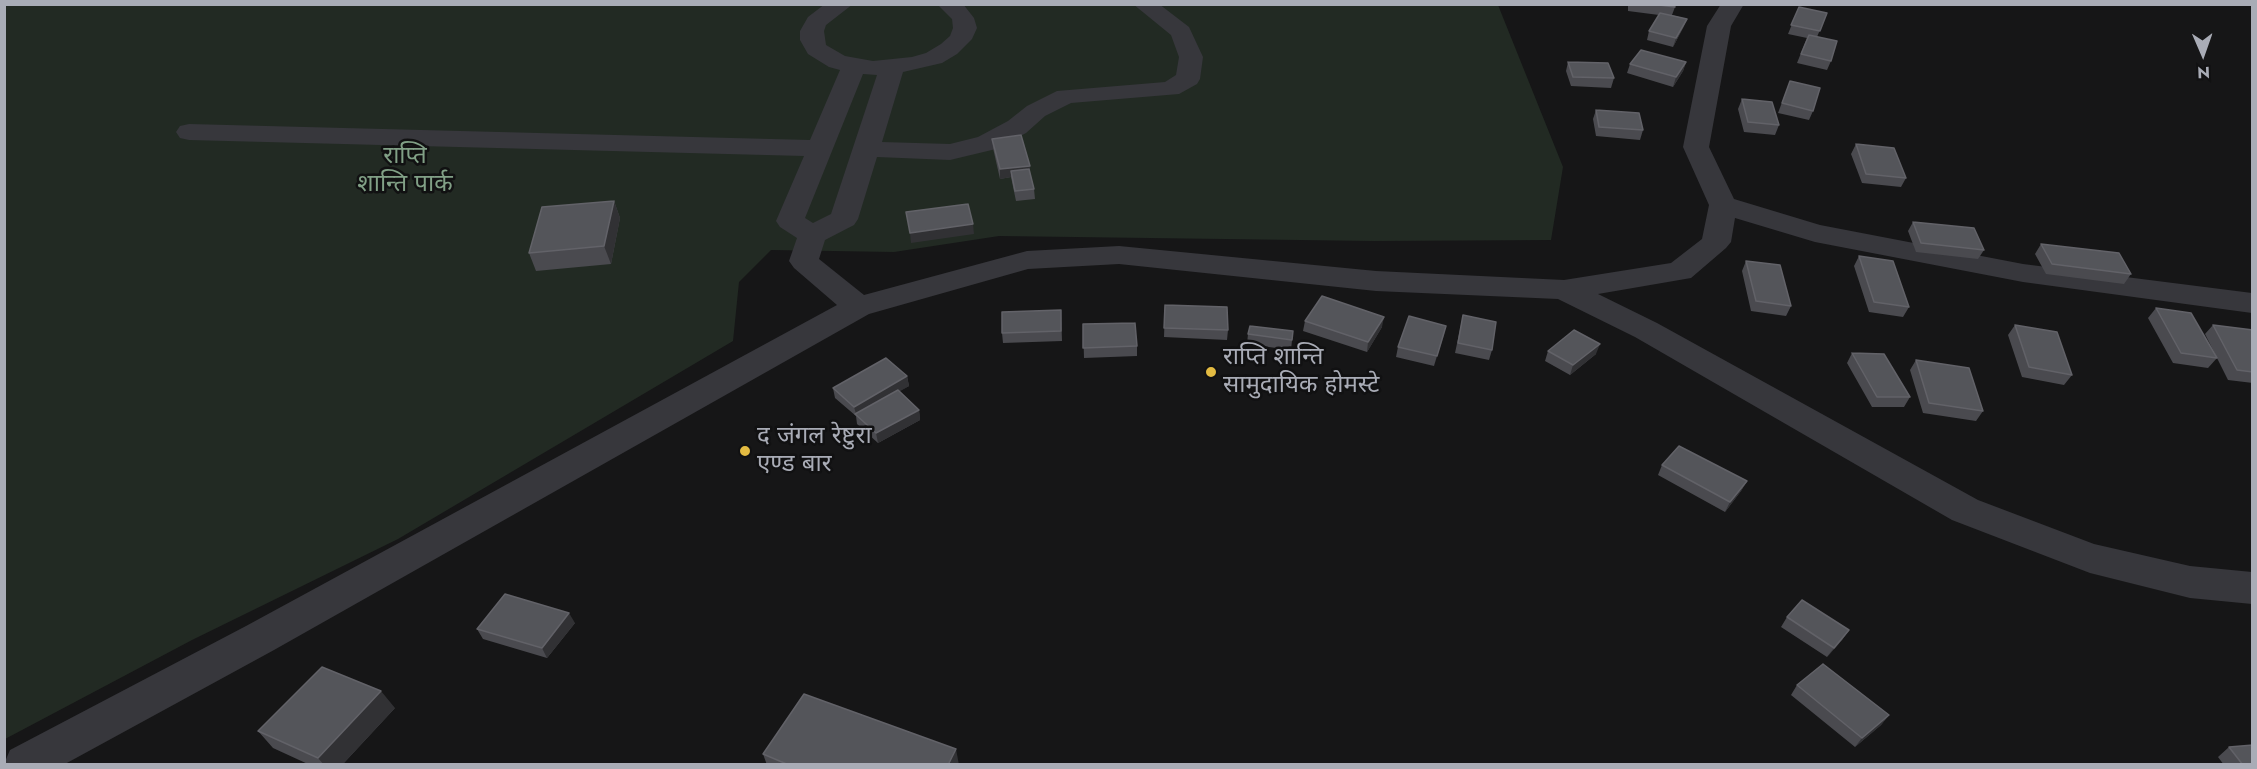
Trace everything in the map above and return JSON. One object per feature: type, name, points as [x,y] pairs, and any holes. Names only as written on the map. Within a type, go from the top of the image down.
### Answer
[{"type":"street","points":[[842,4],[816,22],[812,31],[812,40],[816,49],[825,56],[854,66],[892,67],[934,57],[950,49],[960,39],[965,28],[963,18],[957,9],[948,4]]},
{"type":"street","points":[[866,149],[950,153],[987,143],[1017,127],[1036,111],[1066,96],[1170,88],[1188,79],[1191,57],[1181,32],[1144,4]]},
{"type":"street","points":[[25,765],[858,307],[1027,260],[1119,255],[1376,281],[1564,290],[1680,272],[1716,242],[1723,205],[1696,147],[1719,26],[1733,4]]},
{"type":"street","points":[[812,235],[790,221],[854,66]]},
{"type":"street","points":[[858,307],[804,261],[812,235],[844,219],[892,67]]},
{"type":"street","points":[[189,132],[820,148]]},
{"type":"street","points":[[1723,205],[1815,233],[2023,273],[2253,303]]},
{"type":"street","points":[[1564,290],[1646,330],[1965,510],[2090,558],[2190,582],[2253,588]]},
{"type":"green space","name":"राप्ति शान्ति पार्क","points":[[5,5],[1498,5],[1563,167],[1551,240],[1374,241],[999,236],[894,252],[771,250],[739,282],[733,341],[398,539],[192,640],[5,739]]},
{"type":"building","points":[[1651,4],[1674,4],[1675,7]]},
{"type":"building","points":[[1799,7],[1827,13],[1820,31],[1791,25]]},
{"type":"building","points":[[1660,13],[1687,19],[1676,38],[1649,31]]},
{"type":"building","points":[[1809,35],[1837,41],[1831,61],[1801,54]]},
{"type":"building","points":[[1641,50],[1686,62],[1676,77],[1630,64]]},
{"type":"building","points":[[1568,62],[1608,63],[1614,78],[1573,77]]},
{"type":"building","points":[[1790,81],[1820,88],[1813,111],[1782,103]]},
{"type":"building","points":[[1742,99],[1772,102],[1779,125],[1748,122]]},
{"type":"building","points":[[1596,110],[1639,113],[1643,130],[1599,127]]},
{"type":"building","points":[[1021,135],[1030,166],[1000,169],[992,139]]},
{"type":"building","points":[[1856,144],[1894,148],[1906,178],[1866,174]]},
{"type":"building","points":[[1029,169],[1034,189],[1015,191],[1011,171]]},
{"type":"building","points":[[614,201],[604,246],[529,253],[542,207]]},
{"type":"building","points":[[968,204],[973,224],[910,233],[906,212]]},
{"type":"building","points":[[1913,222],[1974,228],[1984,250],[1921,243]]},
{"type":"building","points":[[2041,244],[2119,253],[2131,274],[2052,264]]},
{"type":"building","points":[[1859,256],[1893,261],[1909,307],[1874,302]]},
{"type":"building","points":[[1746,261],[1780,265],[1791,306],[1756,301]]},
{"type":"building","points":[[1322,296],[1384,317],[1368,342],[1305,321]]},
{"type":"building","points":[[1165,305],[1227,307],[1228,330],[1164,328]]},
{"type":"building","points":[[2156,308],[2191,313],[2217,358],[2181,353]]},
{"type":"building","points":[[1061,310],[1061,331],[1002,333],[1002,312]]},
{"type":"building","points":[[1463,315],[1496,322],[1492,350],[1458,343]]},
{"type":"building","points":[[1409,316],[1446,326],[1437,356],[1398,347]]},
{"type":"building","points":[[1135,323],[1137,346],[1083,348],[1083,324]]},
{"type":"building","points":[[2015,325],[2057,332],[2072,375],[2029,367]]},
{"type":"building","points":[[2213,325],[2253,330],[2253,372],[2237,370]]},
{"type":"building","points":[[1250,326],[1293,331],[1292,340],[1248,334]]},
{"type":"building","points":[[1574,330],[1600,344],[1573,365],[1548,351]]},
{"type":"building","points":[[1852,353],[1884,354],[1910,397],[1877,397]]},
{"type":"building","points":[[886,358],[907,376],[854,407],[833,388]]},
{"type":"building","points":[[1916,360],[1969,368],[1983,411],[1929,403]]},
{"type":"building","points":[[898,390],[919,410],[876,433],[855,414]]},
{"type":"building","points":[[1679,446],[1747,481],[1730,502],[1662,465]]},
{"type":"building","points":[[505,594],[569,613],[542,648],[477,629]]},
{"type":"building","points":[[1802,600],[1849,630],[1834,648],[1787,617]]},
{"type":"building","points":[[1823,664],[1889,715],[1862,738],[1797,685]]},
{"type":"building","points":[[322,667],[381,691],[318,758],[258,731]]},
{"type":"building","points":[[804,694],[956,749],[948,765],[789,765],[763,754]]},
{"type":"building","points":[[2253,745],[2253,765],[2243,765],[2229,747]]},
{"type":"place","name":"राप्ति शान्ति सामुदायिक होमस्टे","points":[[1211,372]]},
{"type":"place","name":"द जंगल रेष्टुरा एण्ड बार","points":[[745,451]]}]
